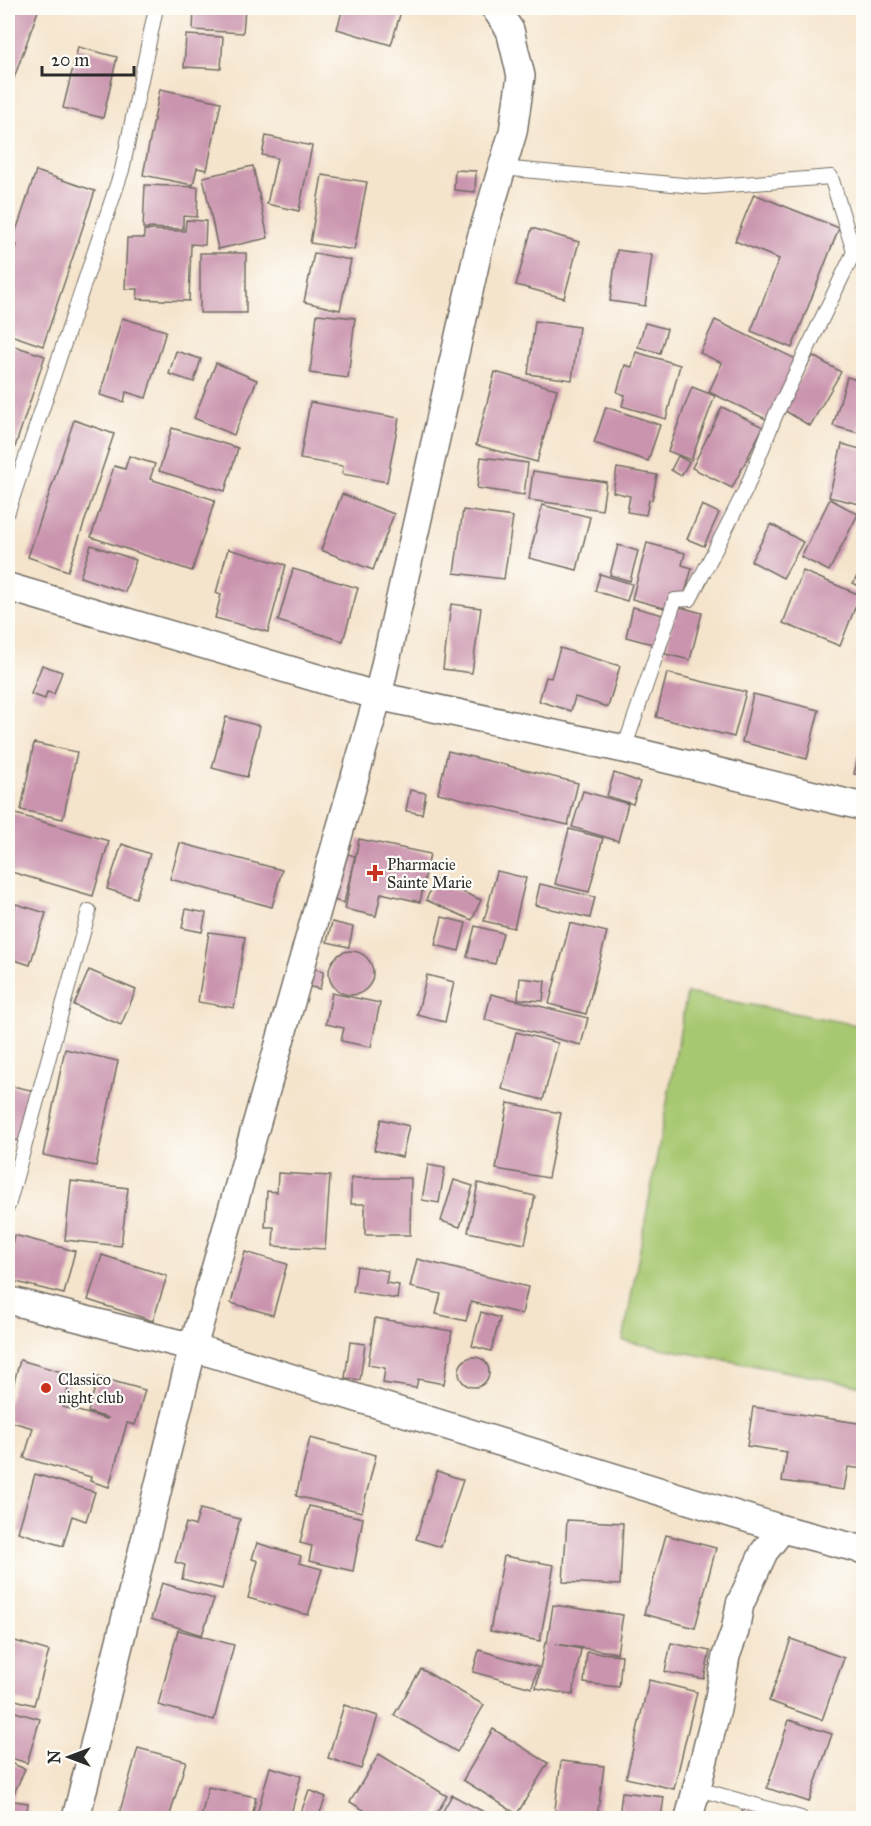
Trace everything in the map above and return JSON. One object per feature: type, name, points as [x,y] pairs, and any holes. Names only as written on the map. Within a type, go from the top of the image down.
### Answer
[{"type":"street","points":[[76,1818],[193,1347],[378,696],[481,238],[513,132],[521,76],[510,30],[494,8]]},
{"type":"street","points":[[8,587],[378,696],[624,749],[864,807]]},
{"type":"street","points":[[8,1300],[193,1347],[782,1529],[864,1550]]},
{"type":"street","points":[[689,1818],[717,1709],[726,1656],[735,1630],[740,1604],[764,1552],[782,1529]]},
{"type":"lane","points":[[8,511],[122,170],[156,8]]},
{"type":"lane","points":[[502,168],[704,187],[831,177],[854,252],[776,414],[741,499],[690,599],[675,600],[624,749]]},
{"type":"lane","points":[[8,1206],[88,911]]},
{"type":"lane","points":[[695,1788],[801,1818]]},
{"type":"green space","points":[[687,993],[863,1026],[863,1386],[623,1341]]},
{"type":"building","points":[[8,8],[39,8],[13,81],[8,79]]},
{"type":"building","points":[[194,8],[245,8],[243,33],[193,30]]},
{"type":"building","points":[[343,8],[402,8],[391,45],[337,29]]},
{"type":"building","points":[[186,35],[223,37],[221,69],[184,67]]},
{"type":"building","points":[[78,47],[117,57],[103,118],[63,108]]},
{"type":"building","points":[[160,89],[221,102],[207,170],[197,168],[193,185],[143,175]]},
{"type":"building","points":[[266,136],[312,146],[299,211],[267,204],[277,158],[262,155]]},
{"type":"building","points":[[253,166],[268,238],[218,249],[203,177]]},
{"type":"building","points":[[455,170],[476,171],[475,192],[454,190]]},
{"type":"building","points":[[36,171],[95,191],[43,346],[8,334],[8,273],[17,245],[12,243]]},
{"type":"building","points":[[322,175],[367,182],[354,250],[310,243]]},
{"type":"building","points":[[145,185],[198,187],[197,217],[183,216],[183,229],[143,228]]},
{"type":"building","points":[[754,194],[839,228],[792,348],[751,331],[779,259],[735,241]]},
{"type":"building","points":[[186,220],[206,221],[205,245],[191,244],[189,301],[137,299],[138,289],[125,289],[127,238],[144,238],[144,230],[185,231]]},
{"type":"building","points":[[532,228],[579,242],[564,298],[516,285]]},
{"type":"building","points":[[617,250],[652,255],[645,306],[610,301]]},
{"type":"building","points":[[200,253],[246,253],[246,313],[200,313]]},
{"type":"building","points":[[314,253],[351,260],[340,310],[304,302]]},
{"type":"building","points":[[317,314],[355,318],[348,378],[310,373]]},
{"type":"building","points":[[122,318],[166,331],[146,398],[126,392],[124,402],[100,395]]},
{"type":"building","points":[[715,320],[798,360],[770,421],[709,392],[722,363],[700,353]]},
{"type":"building","points":[[535,321],[579,327],[572,380],[528,374]]},
{"type":"building","points":[[645,323],[667,329],[660,353],[638,347]]},
{"type":"building","points":[[8,344],[45,356],[15,447],[8,445]]},
{"type":"building","points":[[176,351],[201,359],[194,382],[169,374]]},
{"type":"building","points":[[636,352],[680,365],[666,419],[622,406],[625,395],[617,392],[625,365],[632,367]]},
{"type":"building","points":[[813,356],[841,372],[810,426],[782,409]]},
{"type":"building","points":[[216,363],[257,380],[234,435],[194,418]]},
{"type":"building","points":[[495,372],[557,389],[537,462],[476,445]]},
{"type":"building","points":[[847,377],[864,382],[864,426],[861,426],[859,433],[833,426]]},
{"type":"building","points":[[692,387],[715,396],[691,460],[668,451]]},
{"type":"building","points":[[310,402],[399,418],[387,482],[342,474],[343,466],[300,459]]},
{"type":"building","points":[[606,407],[660,425],[648,461],[594,443]]},
{"type":"building","points":[[722,407],[763,427],[732,488],[692,468]]},
{"type":"building","points":[[74,420],[114,434],[68,571],[28,557]]},
{"type":"building","points":[[172,428],[238,448],[225,491],[159,471]]},
{"type":"building","points":[[842,444],[864,450],[864,505],[829,497]]},
{"type":"building","points":[[129,456],[155,464],[150,479],[215,500],[192,571],[91,537],[114,466],[125,469]]},
{"type":"building","points":[[678,456],[689,462],[681,476],[671,470]]},
{"type":"building","points":[[481,457],[528,463],[524,495],[477,488]]},
{"type":"building","points":[[617,468],[657,475],[652,500],[649,500],[646,515],[627,512],[630,496],[613,492]]},
{"type":"building","points":[[533,471],[606,482],[602,510],[529,500]]},
{"type":"building","points":[[342,494],[394,514],[373,570],[321,550]]},
{"type":"building","points":[[830,499],[858,514],[829,571],[801,557]]},
{"type":"building","points":[[542,505],[590,517],[577,570],[529,558]]},
{"type":"building","points":[[702,505],[719,513],[704,546],[687,539]]},
{"type":"building","points":[[463,510],[513,517],[504,579],[454,573]]},
{"type":"building","points":[[771,524],[803,542],[783,578],[751,561]]},
{"type":"building","points":[[647,543],[685,553],[682,565],[692,568],[684,597],[672,594],[668,609],[632,599]]},
{"type":"building","points":[[91,545],[136,560],[125,592],[80,577]]},
{"type":"building","points":[[618,545],[638,551],[630,581],[610,575]]},
{"type":"building","points":[[228,549],[286,565],[268,632],[215,618],[221,595],[216,593]]},
{"type":"building","points":[[864,565],[864,589],[853,583]]},
{"type":"building","points":[[293,569],[358,588],[343,641],[278,621]]},
{"type":"building","points":[[803,571],[860,595],[840,646],[783,623]]},
{"type":"building","points":[[600,574],[632,584],[627,601],[595,591]]},
{"type":"building","points":[[451,604],[481,608],[472,673],[443,669]]},
{"type":"building","points":[[676,606],[702,613],[690,660],[665,654]]},
{"type":"building","points":[[633,607],[663,615],[656,645],[626,637]]},
{"type":"building","points":[[560,648],[620,666],[608,707],[575,697],[571,711],[539,701],[546,677],[551,678]]},
{"type":"building","points":[[42,665],[62,672],[54,694],[47,692],[45,699],[31,694]]},
{"type":"building","points":[[667,673],[746,692],[734,737],[656,717]]},
{"type":"building","points":[[753,694],[819,710],[807,759],[742,742]]},
{"type":"building","points":[[226,717],[260,726],[247,777],[212,768]]},
{"type":"building","points":[[864,735],[864,776],[854,774]]},
{"type":"building","points":[[34,743],[77,752],[63,819],[21,810]]},
{"type":"building","points":[[448,751],[578,783],[568,825],[438,793]]},
{"type":"building","points":[[614,773],[640,782],[633,804],[607,796]]},
{"type":"building","points":[[410,790],[426,793],[422,814],[406,811]]},
{"type":"building","points":[[583,791],[628,804],[618,841],[572,827]]},
{"type":"building","points":[[9,812],[109,841],[93,896],[8,871]]},
{"type":"building","points":[[569,829],[603,838],[589,892],[555,884]]},
{"type":"building","points":[[359,839],[430,854],[420,902],[381,893],[376,916],[345,909]]},
{"type":"building","points":[[180,843],[282,870],[272,907],[170,879]]},
{"type":"building","points":[[122,844],[150,854],[136,898],[107,889]]},
{"type":"building","points":[[340,852],[355,856],[344,903],[329,899]]},
{"type":"building","points":[[497,871],[526,878],[514,928],[484,921]]},
{"type":"building","points":[[435,880],[481,900],[472,920],[426,900]]},
{"type":"building","points":[[540,884],[595,897],[590,918],[535,905]]},
{"type":"building","points":[[16,904],[46,913],[30,965],[8,958],[8,932]]},
{"type":"building","points":[[186,909],[206,913],[202,932],[182,928]]},
{"type":"building","points":[[442,917],[466,923],[459,951],[435,945]]},
{"type":"building","points":[[332,922],[353,927],[349,947],[327,942]]},
{"type":"building","points":[[570,923],[607,932],[586,1014],[549,1004]]},
{"type":"building","points":[[475,926],[503,933],[495,964],[467,957]]},
{"type":"building","points":[[209,932],[245,937],[234,1008],[198,1002]]},
{"type":"building","points":[[351,951],[366,958],[373,973],[366,988],[351,995],[336,988],[329,973],[336,958]]},
{"type":"building","points":[[306,967],[324,971],[320,989],[302,985]]},
{"type":"building","points":[[89,970],[136,990],[121,1025],[74,1005]]},
{"type":"building","points":[[427,975],[454,982],[445,1022],[417,1015]]},
{"type":"building","points":[[520,978],[545,981],[543,1001],[518,999]]},
{"type":"building","points":[[332,993],[380,1003],[371,1047],[341,1041],[344,1028],[326,1024]]},
{"type":"building","points":[[491,994],[588,1018],[581,1045],[485,1020]]},
{"type":"building","points":[[516,1032],[558,1043],[543,1100],[502,1089]]},
{"type":"building","points":[[65,1049],[118,1061],[96,1166],[43,1155]]},
{"type":"building","points":[[8,1085],[35,1091],[26,1142],[8,1139]]},
{"type":"building","points":[[508,1103],[561,1113],[548,1178],[496,1169]]},
{"type":"building","points":[[381,1119],[409,1126],[402,1157],[374,1150]]},
{"type":"building","points":[[428,1165],[445,1168],[439,1203],[422,1200]]},
{"type":"building","points":[[278,1173],[330,1176],[325,1249],[273,1246],[274,1227],[265,1227],[267,1191],[277,1192]]},
{"type":"building","points":[[351,1178],[411,1178],[410,1235],[365,1235],[365,1204],[351,1204]]},
{"type":"building","points":[[454,1180],[473,1186],[460,1227],[441,1221]]},
{"type":"building","points":[[71,1181],[128,1188],[121,1246],[65,1240]]},
{"type":"building","points":[[478,1183],[535,1196],[525,1244],[468,1232]]},
{"type":"building","points":[[14,1235],[75,1251],[64,1294],[8,1280],[8,1261]]},
{"type":"building","points":[[245,1252],[287,1264],[273,1315],[231,1303]]},
{"type":"building","points":[[102,1255],[167,1276],[153,1321],[88,1300]]},
{"type":"building","points":[[417,1259],[528,1287],[522,1314],[471,1302],[466,1321],[436,1314],[441,1294],[410,1287]]},
{"type":"building","points":[[357,1266],[388,1271],[386,1283],[399,1285],[397,1299],[353,1292]]},
{"type":"building","points":[[481,1312],[500,1318],[491,1351],[472,1346]]},
{"type":"building","points":[[375,1318],[452,1331],[444,1384],[418,1379],[416,1388],[383,1383],[385,1368],[368,1365]]},
{"type":"building","points":[[350,1342],[365,1344],[360,1380],[345,1378]]},
{"type":"building","points":[[474,1357],[480,1358],[488,1366],[488,1378],[480,1386],[474,1387],[468,1386],[460,1378],[459,1372],[460,1366],[468,1358]]},
{"type":"building","points":[[20,1360],[72,1375],[63,1407],[107,1419],[88,1412],[98,1377],[145,1390],[135,1425],[127,1423],[109,1487],[90,1481],[91,1477],[24,1458],[33,1428],[8,1421],[8,1404]]},
{"type":"building","points":[[753,1407],[864,1424],[864,1469],[848,1467],[844,1490],[782,1481],[787,1452],[747,1446]]},
{"type":"building","points":[[310,1438],[376,1455],[362,1512],[296,1496]]},
{"type":"building","points":[[437,1471],[463,1480],[441,1547],[416,1539]]},
{"type":"building","points":[[35,1474],[95,1492],[86,1521],[72,1516],[63,1546],[18,1532]]},
{"type":"building","points":[[309,1506],[363,1518],[353,1571],[309,1561],[312,1546],[300,1543]]},
{"type":"building","points":[[200,1509],[240,1519],[222,1589],[182,1579],[185,1565],[175,1562],[186,1523],[195,1526]]},
{"type":"building","points":[[567,1520],[623,1523],[620,1585],[563,1582]]},
{"type":"building","points":[[666,1535],[716,1548],[695,1628],[644,1614]]},
{"type":"building","points":[[257,1543],[301,1556],[299,1563],[322,1569],[308,1615],[248,1598],[258,1561],[252,1559]]},
{"type":"building","points":[[504,1556],[554,1565],[540,1641],[490,1631]]},
{"type":"building","points":[[162,1583],[214,1599],[202,1635],[151,1619]]},
{"type":"building","points":[[553,1605],[623,1615],[617,1653],[556,1644],[581,1649],[573,1695],[536,1688]]},
{"type":"building","points":[[178,1630],[234,1645],[214,1720],[158,1705]]},
{"type":"building","points":[[8,1639],[49,1651],[34,1705],[8,1698]]},
{"type":"building","points":[[791,1639],[844,1658],[822,1720],[769,1701]]},
{"type":"building","points":[[671,1643],[710,1651],[704,1679],[665,1672]]},
{"type":"building","points":[[479,1650],[538,1667],[532,1688],[473,1672]]},
{"type":"building","points":[[587,1652],[622,1655],[619,1687],[584,1683]]},
{"type":"building","points":[[421,1669],[484,1705],[457,1752],[394,1715]]},
{"type":"building","points":[[649,1680],[697,1692],[674,1789],[626,1778]]},
{"type":"building","points":[[344,1705],[378,1716],[361,1769],[328,1758]]},
{"type":"building","points":[[8,1710],[40,1719],[27,1763],[8,1757]]},
{"type":"building","points":[[789,1720],[832,1734],[809,1802],[767,1788]]},
{"type":"building","points":[[493,1729],[548,1763],[517,1814],[463,1780]]},
{"type":"building","points":[[138,1748],[186,1761],[169,1818],[118,1818]]},
{"type":"building","points":[[379,1754],[447,1796],[434,1818],[377,1818],[350,1802]]},
{"type":"building","points":[[561,1761],[604,1766],[597,1818],[554,1817]]},
{"type":"building","points":[[8,1762],[25,1769],[11,1800],[8,1798]]},
{"type":"building","points":[[270,1767],[301,1776],[290,1818],[256,1818]]},
{"type":"building","points":[[208,1787],[256,1797],[252,1818],[201,1818]]},
{"type":"building","points":[[309,1790],[326,1797],[318,1818],[299,1818]]},
{"type":"building","points":[[622,1792],[664,1797],[661,1818],[619,1818]]},
{"type":"building","points":[[452,1795],[495,1818],[439,1818]]},
{"type":"building","points":[[8,1800],[28,1803],[26,1818],[8,1818]]},
{"type":"building","points":[[744,1806],[776,1815],[775,1818],[740,1818]]},
{"type":"place","name":"Pharmacie Sainte Marie","points":[[375,873]]},
{"type":"place","name":"Classico night club","points":[[46,1388]]}]
